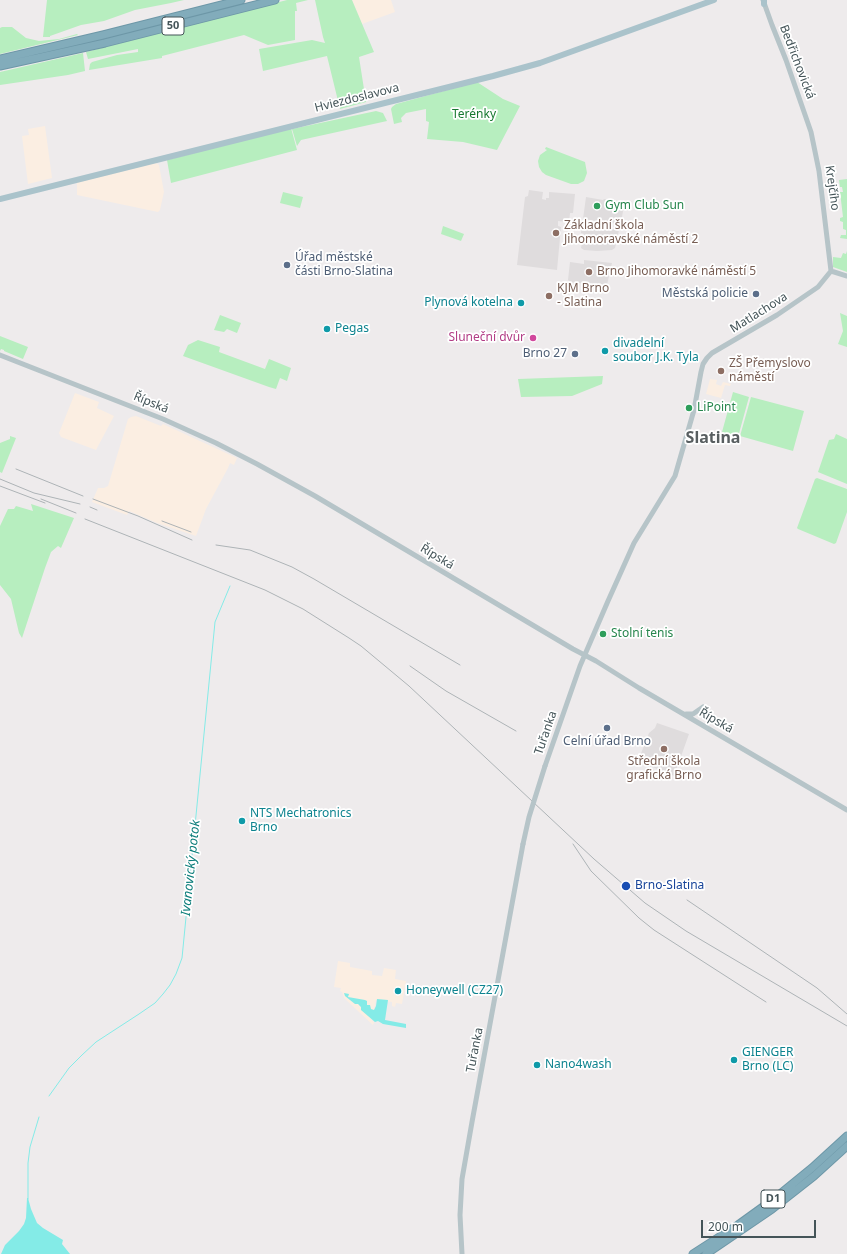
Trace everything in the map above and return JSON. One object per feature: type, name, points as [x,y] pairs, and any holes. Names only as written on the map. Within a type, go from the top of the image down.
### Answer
[{"type":"highway","name":"50","points":[[0,59],[241,0]]},
{"type":"highway","name":"50","points":[[0,66],[105,43],[275,0]]},
{"type":"highway","name":"D1","points":[[693,1254],[738,1225],[774,1199],[812,1168],[847,1136]]},
{"type":"highway","name":"D1","points":[[706,1254],[772,1209],[814,1176],[847,1146]]},
{"type":"main road","name":"Hviezdoslavova","points":[[0,199],[533,65],[714,0]]},
{"type":"street","name":"Bedřichovická","points":[[764,1],[811,132]]},
{"type":"street","name":"Krejčího","points":[[811,132],[820,171],[831,271]]},
{"type":"street","points":[[831,271],[847,276]]},
{"type":"street","name":"Matlachova","points":[[701,372],[703,364],[712,353],[777,315],[818,287],[831,271]]},
{"type":"street","name":"Řípská","points":[[0,355],[159,417],[240,455],[309,493],[847,810]]},
{"type":"street","name":"Tuřanka","points":[[462,1254],[460,1225],[461,1187],[529,816],[545,766],[585,655],[634,543],[675,476],[694,410],[701,372]]},
{"type":"street","points":[[684,714],[693,714],[703,707]]},
{"type":"shaded area","points":[[352,0],[391,0],[395,12],[362,24]]},
{"type":"shaded area","points":[[45,126],[52,178],[28,184],[22,136],[29,135],[28,129]]},
{"type":"shaded area","points":[[156,163],[159,165],[164,192],[160,210],[158,212],[77,195],[77,182]]},
{"type":"shaded area","points":[[529,190],[543,192],[542,199],[546,200],[546,198],[549,198],[549,192],[575,194],[573,213],[570,213],[569,222],[558,221],[558,226],[561,227],[557,270],[517,265],[525,197],[528,196]]},
{"type":"shaded area","points":[[586,197],[610,200],[610,204],[624,206],[621,222],[617,224],[583,219]]},
{"type":"shaded area","points":[[582,224],[619,230],[615,248],[612,250],[597,251],[584,250],[581,248],[584,234],[581,233]]},
{"type":"shaded area","name":"Brno Jihomoravké náměstí 5","points":[[584,260],[612,263],[607,285],[570,282],[568,280],[570,262],[584,264]]},
{"type":"shaded area","points":[[710,379],[717,380],[716,384],[721,386],[723,382],[731,384],[730,386],[725,385],[721,398],[706,394]]},
{"type":"shaded area","points":[[75,393],[99,402],[97,408],[114,416],[96,450],[61,437],[59,433]]},
{"type":"shaded area","points":[[136,416],[161,426],[163,424],[237,458],[234,465],[230,463],[206,509],[196,536],[157,523],[129,511],[127,515],[92,502],[98,488],[108,486],[128,419]]},
{"type":"shaded area","name":"Střední škola grafická Brno","points":[[657,723],[689,734],[674,776],[638,761],[649,733],[655,728]]},
{"type":"shaded area","points":[[338,961],[350,963],[350,967],[372,971],[372,975],[382,976],[384,968],[396,970],[395,979],[406,981],[402,1004],[396,1003],[395,1007],[392,1006],[392,1002],[376,1000],[372,1021],[374,1022],[373,1025],[344,998],[342,992],[340,991],[341,988],[334,987]]},
{"type":"green space","points":[[47,0],[184,0],[135,10],[104,21],[81,25],[50,37],[43,37]]},
{"type":"green space","points":[[287,0],[308,0],[296,3],[297,11],[295,11],[295,40],[268,45],[244,35],[162,56],[162,58],[89,70],[92,62],[117,55],[138,52],[138,49],[88,59],[86,52]]},
{"type":"green space","points":[[315,0],[352,0],[374,52],[359,57],[366,102],[340,109],[327,56],[263,71],[259,49],[312,40],[325,43]]},
{"type":"green space","points":[[12,27],[26,38],[39,41],[78,35],[0,54],[0,28]]},
{"type":"green space","points":[[83,53],[85,71],[0,85],[0,72]]},
{"type":"green space","name":"Terénky","points":[[477,82],[503,99],[520,106],[497,150],[463,142],[427,139],[429,122],[426,121],[426,109],[406,113],[401,118],[402,122],[394,124],[391,109],[396,104]]},
{"type":"green space","points":[[376,111],[383,113],[387,121],[301,140],[297,146],[292,129]]},
{"type":"green space","points":[[291,128],[297,150],[171,183],[167,160]]},
{"type":"green space","points":[[546,147],[585,162],[587,173],[584,181],[578,184],[571,184],[546,175],[542,172],[538,161],[540,155],[547,150],[545,149]]},
{"type":"green space","points":[[847,179],[847,239],[840,238],[841,235],[846,235],[846,230],[843,229],[843,222],[840,221],[840,218],[843,217],[840,192],[843,192],[842,187],[840,187],[839,180]]},
{"type":"green space","points":[[283,192],[303,197],[300,208],[280,203]]},
{"type":"green space","points":[[443,226],[464,234],[461,241],[441,234]]},
{"type":"green space","points":[[847,251],[847,272],[833,267],[833,257],[841,258],[843,253],[846,254]]},
{"type":"green space","points":[[840,313],[847,316],[847,347],[838,344],[843,331]]},
{"type":"green space","points":[[220,315],[241,323],[237,333],[227,329],[224,332],[214,330]]},
{"type":"green space","points":[[0,336],[28,347],[23,359],[4,350],[1,349],[0,351]]},
{"type":"green space","points":[[198,340],[220,347],[219,352],[265,369],[269,359],[291,368],[287,381],[280,378],[276,389],[183,356],[188,345]]},
{"type":"green space","points":[[603,376],[602,384],[572,396],[521,397],[518,379]]},
{"type":"green space","points":[[733,392],[749,397],[738,437],[722,432]]},
{"type":"green space","points":[[751,397],[804,411],[793,451],[740,436]]},
{"type":"green space","points":[[836,434],[847,439],[847,484],[818,472],[829,440],[834,439]]},
{"type":"green space","points":[[10,436],[16,438],[2,473],[0,472],[0,443],[10,439]]},
{"type":"green space","points":[[817,478],[847,489],[847,512],[836,543],[834,544],[797,528],[815,479]]},
{"type":"green space","points":[[31,504],[74,518],[61,548],[58,546],[51,552],[22,638],[19,633],[11,599],[0,585],[0,526],[8,509],[14,509],[16,506],[33,511]]},
{"type":"water","points":[[344,993],[349,994],[348,997],[367,1001],[367,1005],[370,1005],[371,1009],[374,1010],[377,999],[388,1000],[385,1020],[406,1024],[406,1028],[383,1024],[378,1021],[375,1022],[361,1010],[361,1007],[358,1004],[355,1004],[345,996]]},
{"type":"water","points":[[27,1198],[37,1223],[63,1240],[62,1244],[70,1254],[1,1254],[5,1245],[24,1224],[26,1218]]},
{"type":"waterway","name":"Ivanovický potok","points":[[49,1096],[69,1068],[96,1042],[155,1003],[170,985],[182,958],[215,622],[230,586]]},
{"type":"waterway","name":"Ivanovický potok","points":[[28,1199],[28,1163],[30,1147],[39,1117]]},
{"type":"railway","points":[[16,469],[83,496]]},
{"type":"railway","points":[[0,479],[34,493],[80,504]]},
{"type":"railway","points":[[0,486],[45,503]]},
{"type":"railway","points":[[41,499],[76,513]]},
{"type":"railway","points":[[93,499],[138,516],[192,540]]},
{"type":"railway","points":[[90,507],[97,510]]},
{"type":"railway","points":[[85,519],[265,590],[303,609],[349,638],[361,646],[409,686],[594,859],[645,903],[686,931],[847,1026]]},
{"type":"railway","points":[[162,521],[191,532]]},
{"type":"railway","points":[[216,545],[250,550],[292,567],[460,665]]},
{"type":"railway","points":[[410,666],[446,691],[516,731]]},
{"type":"railway","points":[[573,844],[591,871],[639,918],[654,930],[766,1002]]},
{"type":"railway","points":[[687,900],[817,988],[847,1014]]},
{"type":"place","name":"Gym Club Sun","points":[[597,206]]},
{"type":"place","name":"Základní škola Jihomoravské náměstí 2","points":[[556,233]]},
{"type":"place","name":"Úřad městské části Brno-Slatina","points":[[287,265]]},
{"type":"place","name":"Brno Jihomoravké náměstí 5","points":[[589,272]]},
{"type":"place","name":"Městská policie","points":[[756,294]]},
{"type":"place","name":"KJM Brno - Slatina","points":[[549,296]]},
{"type":"place","name":"Plynová kotelna","points":[[521,303]]},
{"type":"place","name":"Pegas","points":[[327,329]]},
{"type":"place","name":"Sluneční dvůr","points":[[533,338]]},
{"type":"place","name":"divadelní soubor J.K. Tyla","points":[[605,351]]},
{"type":"place","name":"Brno 27","points":[[575,354]]},
{"type":"place","name":"ZŠ Přemyslovo náměstí","points":[[721,371]]},
{"type":"place","name":"LiPoint","points":[[689,408]]},
{"type":"place","name":"Stolní tenis","points":[[603,634]]},
{"type":"place","name":"Celní úřad Brno","points":[[607,728]]},
{"type":"place","name":"Střední škola grafická Brno","points":[[664,749]]},
{"type":"place","name":"NTS Mechatronics Brno","points":[[242,821]]},
{"type":"place","name":"Brno-Slatina","points":[[626,886]]},
{"type":"place","name":"Honeywell (CZ27)","points":[[398,991]]},
{"type":"place","name":"GIENGER Brno (LC)","points":[[734,1060]]},
{"type":"place","name":"Nano4wash","points":[[537,1065]]},
{"type":"district","name":"Slatina","points":[[713,438]]}]
